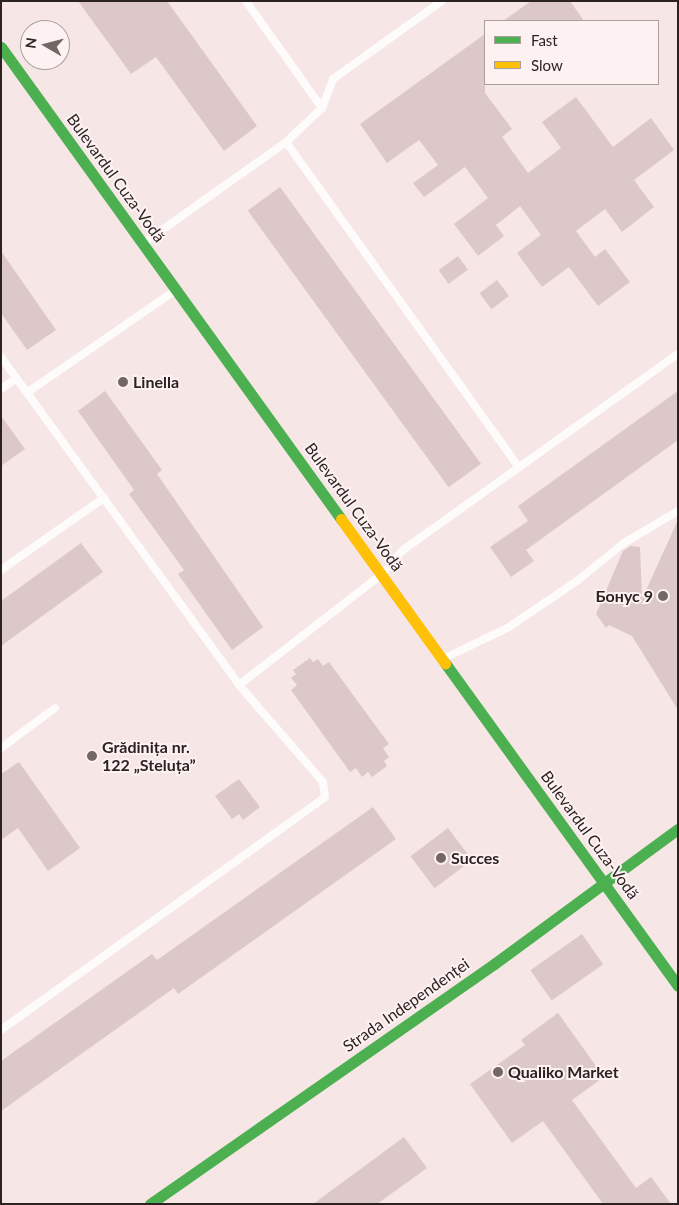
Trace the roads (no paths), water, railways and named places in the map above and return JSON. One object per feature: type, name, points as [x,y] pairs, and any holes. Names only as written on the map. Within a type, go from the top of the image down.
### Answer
[{"type":"main road","name":"Bulevardul Cuza-Vodă","points":[[1,47],[678,986]]},
{"type":"main road","name":"Strada Independenței","points":[[150,1204],[494,964],[678,828]]},
{"type":"lane","points":[[246,1],[322,108]]},
{"type":"lane","points":[[143,243],[286,142],[322,108],[333,79],[442,1]]},
{"type":"lane","points":[[286,142],[519,467]]},
{"type":"lane","points":[[28,392],[176,289]]},
{"type":"lane","points":[[238,685],[382,574],[403,550],[678,354]]},
{"type":"lane","points":[[1,357],[238,685],[323,782],[325,797],[1,1030]]},
{"type":"lane","points":[[1,389],[17,378]]},
{"type":"lane","points":[[1,570],[104,498]]},
{"type":"lane","points":[[443,658],[509,627],[577,581],[624,542],[678,511]]},
{"type":"lane","points":[[1,748],[55,708]]},
{"type":"place","name":"Linella","points":[[123,382]]},
{"type":"place","name":"Бонус 9","points":[[663,596]]},
{"type":"place","name":"Grădinița nr. 122 „Steluța”","points":[[92,756]]},
{"type":"place","name":"Succes","points":[[441,858]]},
{"type":"place","name":"Qualiko Market","points":[[498,1072]]}]
